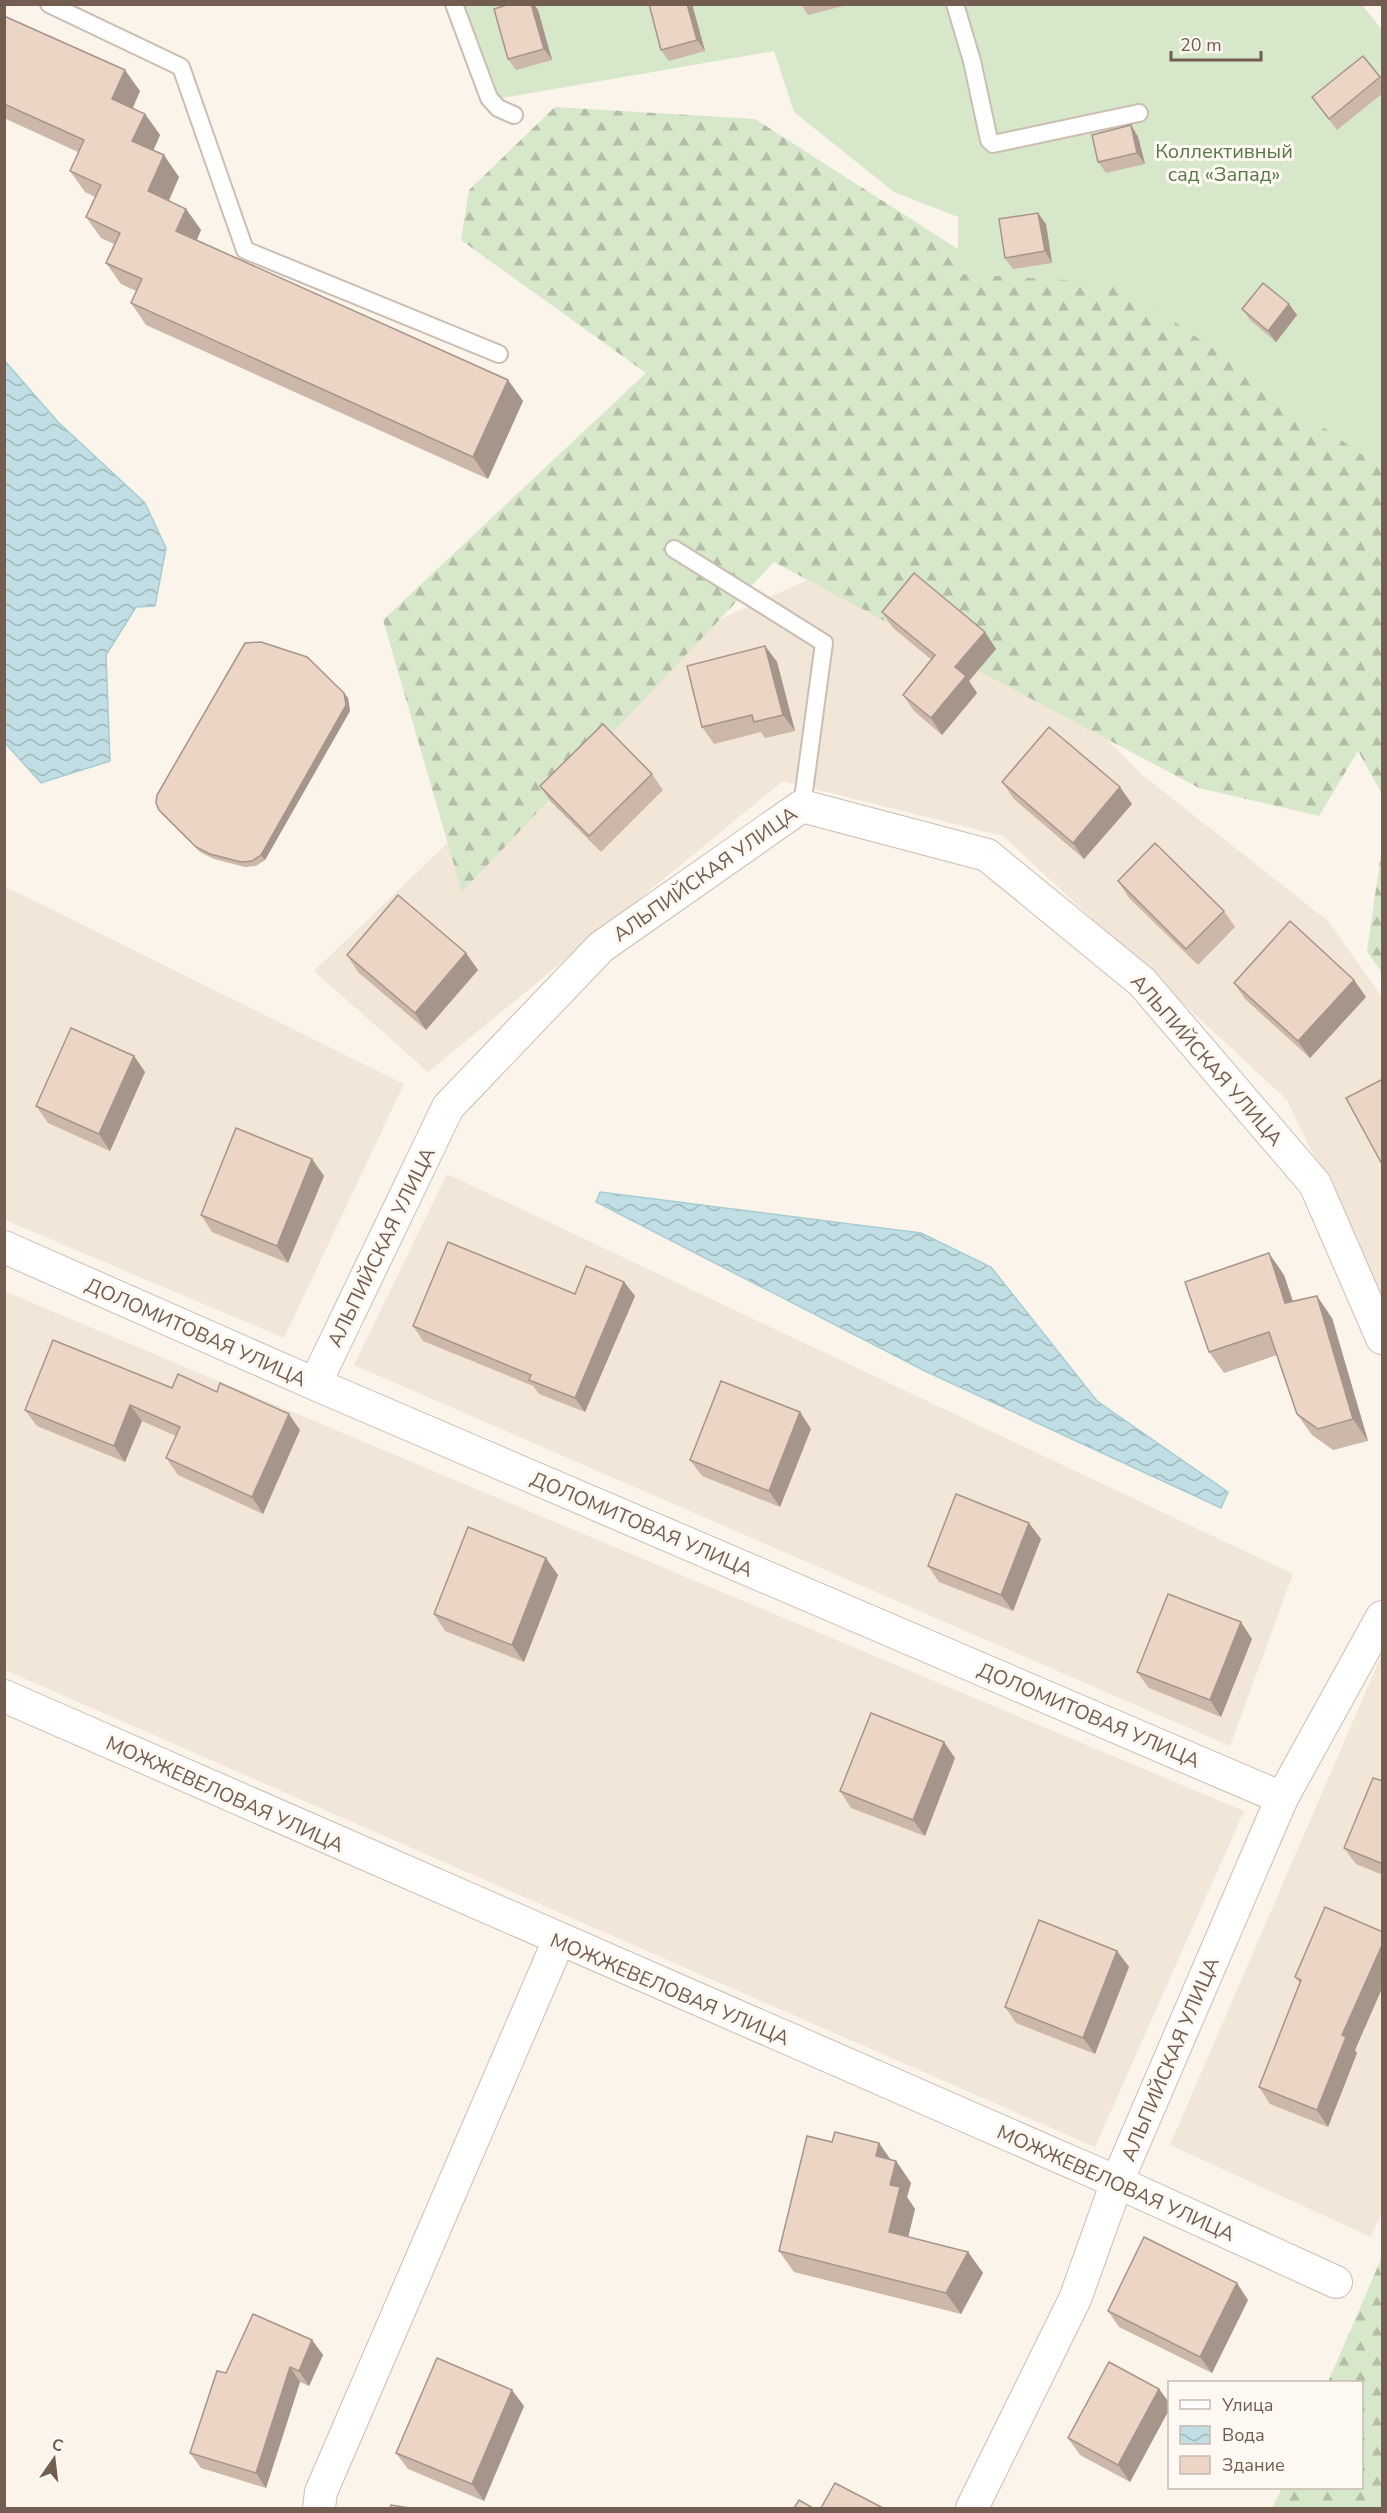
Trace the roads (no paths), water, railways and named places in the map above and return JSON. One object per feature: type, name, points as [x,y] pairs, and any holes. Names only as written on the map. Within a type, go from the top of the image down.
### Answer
[{"type":"street","name":"АЛЬПИЙСКАЯ УЛИЦА","points":[[315,1384],[448,1107],[601,947],[802,806],[987,855],[1142,982],[1315,1184],[1383,1338]]},
{"type":"street","name":"ДОЛОМИТОВАЯ УЛИЦА","points":[[4,1247],[315,1384],[1282,1798]]},
{"type":"street","name":"АЛЬПИЙСКАЯ УЛИЦА","points":[[972,2508],[1075,2299],[1117,2182],[1282,1798],[1383,1617]]},
{"type":"street","name":"МОЖЖЕВЕЛОВАЯ УЛИЦА","points":[[4,1696],[1117,2182],[1336,2282]]},
{"type":"street","points":[[319,2508],[321,2492],[560,1940]]},
{"type":"lane","points":[[49,4],[181,67],[244,250],[499,354]]},
{"type":"lane","points":[[454,4],[489,98],[498,108],[514,115]]},
{"type":"lane","points":[[955,4],[972,60],[989,140],[993,144],[1139,113]]},
{"type":"lane","points":[[674,549],[824,644],[802,806]]},
{"type":"water","points":[[4,360],[58,422],[145,503],[166,548],[155,606],[136,607],[106,655],[110,761],[41,783],[5,743]]},
{"type":"water","points":[[600,1192],[921,1233],[991,1267],[1097,1401],[1228,1492],[1221,1508],[925,1371],[596,1202]]},
{"type":"park label","name":"Коллективный сад «Запад»","points":[[1224,162]]}]
